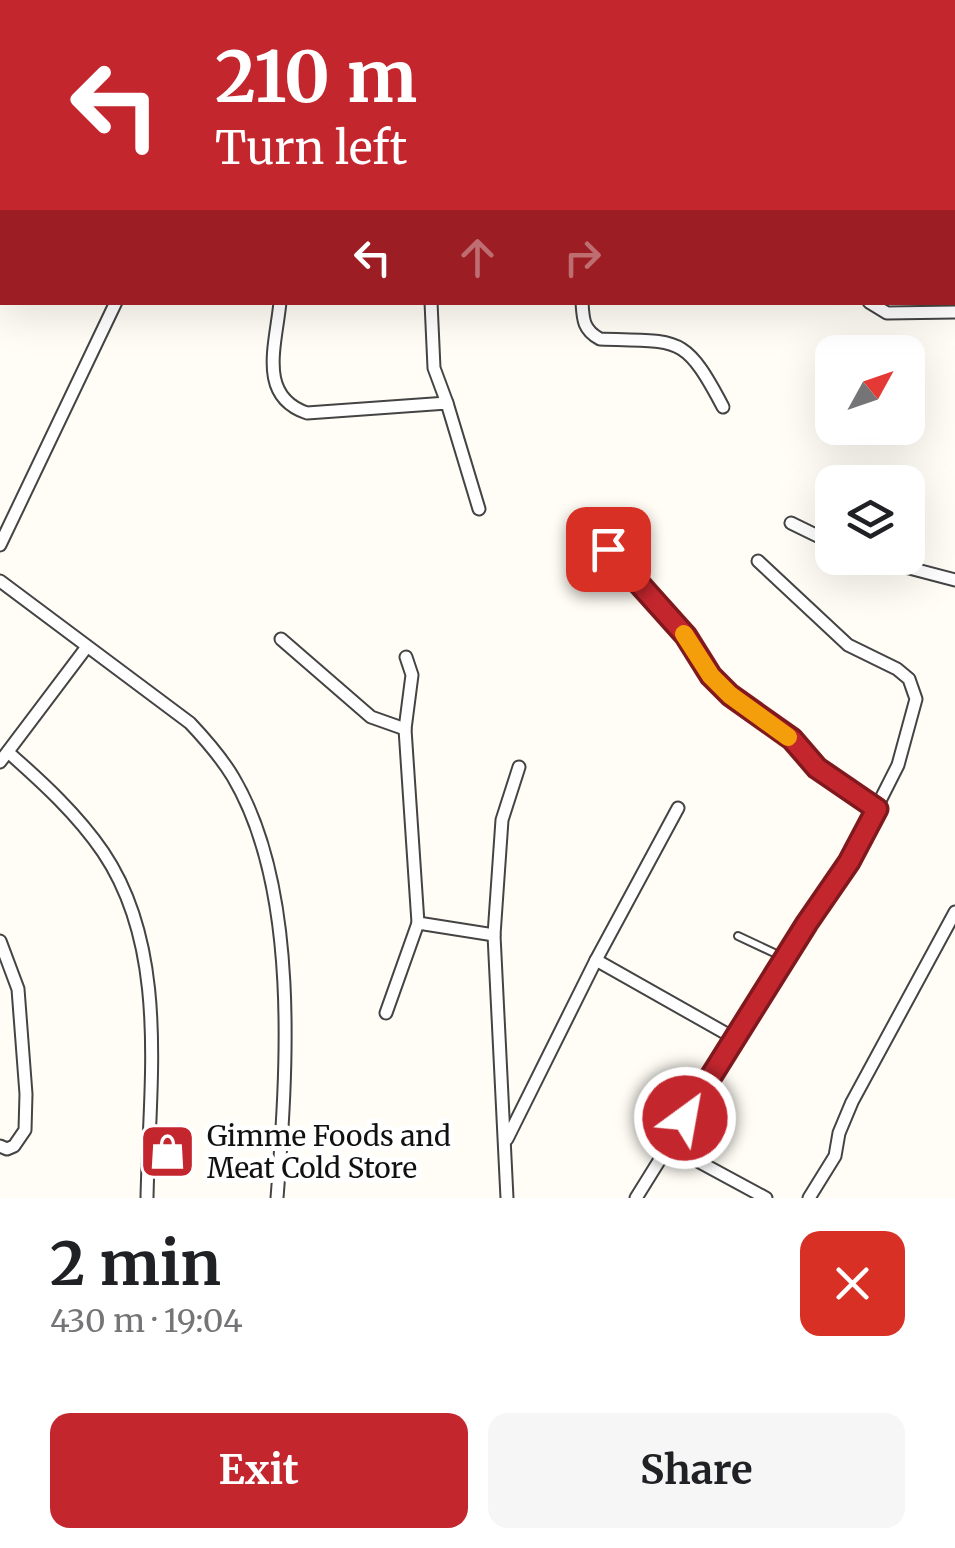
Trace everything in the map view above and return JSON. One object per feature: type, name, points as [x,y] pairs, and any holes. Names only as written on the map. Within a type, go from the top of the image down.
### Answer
[{"type":"street","points":[[0,545],[115,305]]},
{"type":"street","points":[[280,305],[273,380],[279,396],[291,407],[307,413],[447,403]]},
{"type":"street","points":[[431,305],[434,368],[479,509]]},
{"type":"street","points":[[582,305],[584,324],[600,338],[662,341],[690,352],[723,407]]},
{"type":"street","points":[[874,305],[887,313],[955,312]]},
{"type":"street","points":[[791,522],[815,534]]},
{"type":"street","points":[[608,549],[686,636],[711,676],[730,695],[792,739],[817,768],[877,809]]},
{"type":"street","points":[[636,1198],[849,862],[898,765],[916,699],[909,679],[848,645],[758,561]]},
{"type":"street","points":[[925,572],[955,580]]},
{"type":"street","points":[[0,580],[190,723],[235,780],[266,858],[276,906],[282,971],[283,1116],[277,1198]]},
{"type":"street","points":[[280,639],[371,717],[404,729]]},
{"type":"street","points":[[86,648],[4,757],[43,783],[92,837],[129,903],[151,1008],[147,1198]]},
{"type":"street","points":[[386,1013],[418,923],[404,729],[412,675],[406,657]]},
{"type":"street","points":[[508,1198],[494,935],[502,820],[519,767]]},
{"type":"street","points":[[505,1142],[678,808]]},
{"type":"street","points":[[809,1198],[834,1156],[852,1102],[955,912]]},
{"type":"street","points":[[418,923],[494,935]]},
{"type":"street","points":[[0,941],[18,990],[26,1094],[25,1130],[14,1146],[0,1146]]},
{"type":"street","points":[[596,960],[734,1038]]},
{"type":"street","points":[[668,1145],[766,1198]]},
{"type":"lane","points":[[738,936],[786,959]]},
{"type":"slow traffic","points":[[684,634],[711,676],[730,695],[788,737]]},
{"type":"place","name":"Gimme Foods and Meat Cold Store","points":[[168,1152]]},
{"type":"route","points":[[608,549],[686,636],[711,676],[730,695],[792,739],[817,768],[845,790],[877,809],[849,862],[685,1118]]}]
